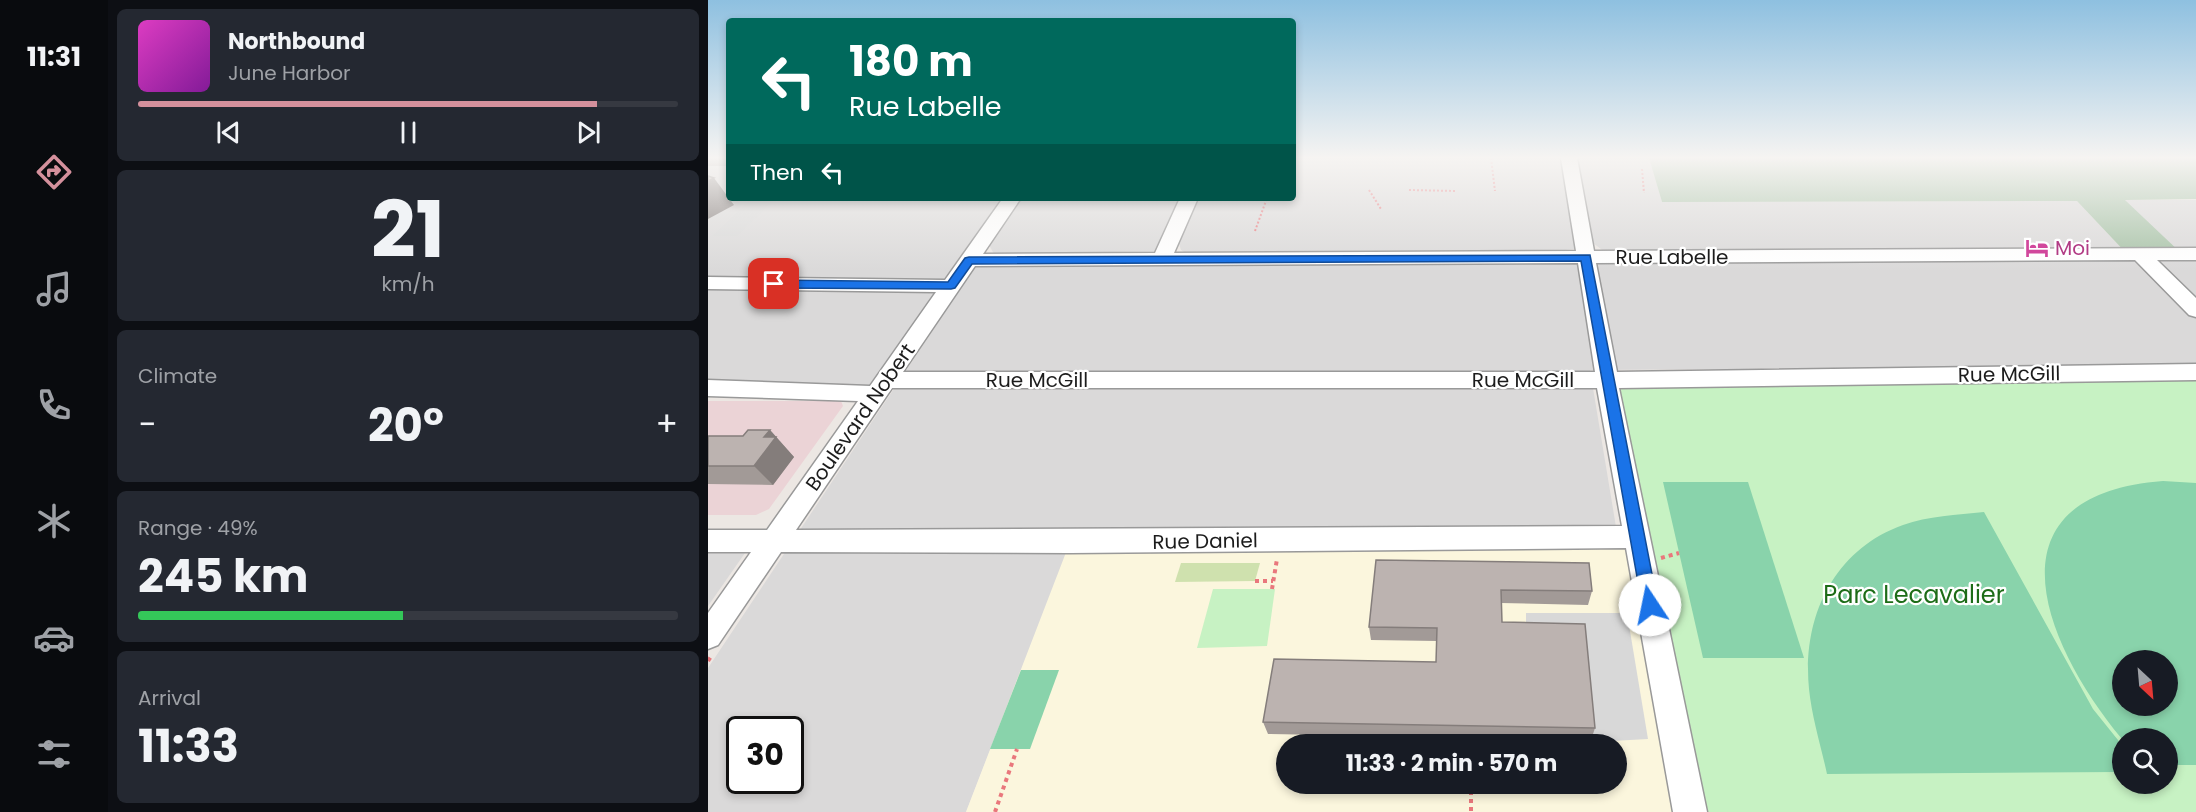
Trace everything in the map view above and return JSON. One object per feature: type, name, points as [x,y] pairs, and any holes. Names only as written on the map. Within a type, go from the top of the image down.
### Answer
[{"type":"street","points":[[1576,196],[1607,380],[1690,812]]},
{"type":"street","name":"Boulevard Nobert","points":[[708,636],[1010,201]]},
{"type":"street","points":[[1162,259],[1188,201]]},
{"type":"street","name":"Rue Labelle","points":[[969,261],[2196,254]]},
{"type":"street","points":[[2141,255],[2196,310]]},
{"type":"street","points":[[708,283],[951,285]]},
{"type":"street","name":"Rue McGill","points":[[708,388],[2196,372]]},
{"type":"street","name":"Rue Daniel","points":[[708,542],[1637,537]]},
{"type":"path","points":[[1373,196],[1381,209]]},
{"type":"path","points":[[1255,231],[1266,201]]},
{"type":"path","points":[[1272,590],[1281,540]]},
{"type":"path","points":[[1255,581],[1273,581]]},
{"type":"path","points":[[995,812],[1017,749]]},
{"type":"path","points":[[1471,794],[1471,812]]},
{"type":"shaded area","points":[[708,196],[726,196],[726,201],[1002,201],[872,388],[708,391]]},
{"type":"shaded area","points":[[1296,196],[1570,196],[1577,245],[1574,249],[1566,250],[1187,254],[1181,250],[1179,244],[1197,201],[1296,201]]},
{"type":"shaded area","points":[[1584,196],[1660,196],[1662,202],[2077,201],[2128,255],[2124,200],[2196,200],[2196,366],[1590,370],[1616,527],[1071,542],[966,812],[708,812],[708,668],[975,267],[2064,256],[1605,252],[1593,243]]},
{"type":"shaded area","points":[[749,201],[773,201],[737,236],[712,236]]},
{"type":"shaded area","points":[[1019,201],[1182,201],[1161,247],[1155,252],[994,254],[989,245]]},
{"type":"shaded area","points":[[708,401],[841,401],[843,406],[769,509],[756,515],[708,515]]},
{"type":"shaded area","points":[[1637,537],[1690,812],[966,812],[1070,542]]},
{"type":"shaded area","points":[[708,553],[745,553],[708,606]]},
{"type":"shaded area","points":[[1526,613],[1627,613],[1648,739],[1627,740],[1627,734],[1593,734],[1581,637],[1526,636]]},
{"type":"green space","points":[[1660,196],[2196,196],[2196,199],[2125,200],[2182,254],[2128,255],[2077,201],[1662,202]]},
{"type":"green space","name":"Parc Lecavalier","points":[[2196,372],[2196,812],[1690,812],[1607,380]]},
{"type":"green space","points":[[2163,481],[2196,483],[2196,765],[2178,765],[2178,728],[2114,728],[2094,702],[2070,661],[2053,620],[2045,580],[2049,544],[2069,514],[2106,492]]},
{"type":"green space","points":[[1663,482],[1748,482],[1804,658],[1703,658]]},
{"type":"green space","points":[[1984,512],[2093,709],[2112,733],[2112,772],[1827,774],[1809,689],[1808,663],[1817,612],[1827,590],[1841,569],[1858,551],[1879,536],[1903,525],[1943,516]]},
{"type":"green space","points":[[1181,563],[1260,563],[1255,581],[1175,582]]},
{"type":"green space","points":[[1213,589],[1275,589],[1267,646],[1197,648]]},
{"type":"green space","points":[[1021,670],[1059,670],[1030,749],[990,749]]},
{"type":"building","points":[[748,430],[770,430],[764,437],[776,437],[754,466],[708,466],[708,436],[743,436]]},
{"type":"building","points":[[1376,560],[1589,563],[1592,591],[1501,590],[1502,622],[1585,624],[1595,728],[1263,722],[1274,659],[1436,662],[1437,628],[1369,627]]},
{"type":"place","name":"Moi","points":[[2037,248]]},
{"type":"route","points":[[774,284],[951,285],[969,261],[1586,257],[1650,605]]}]
